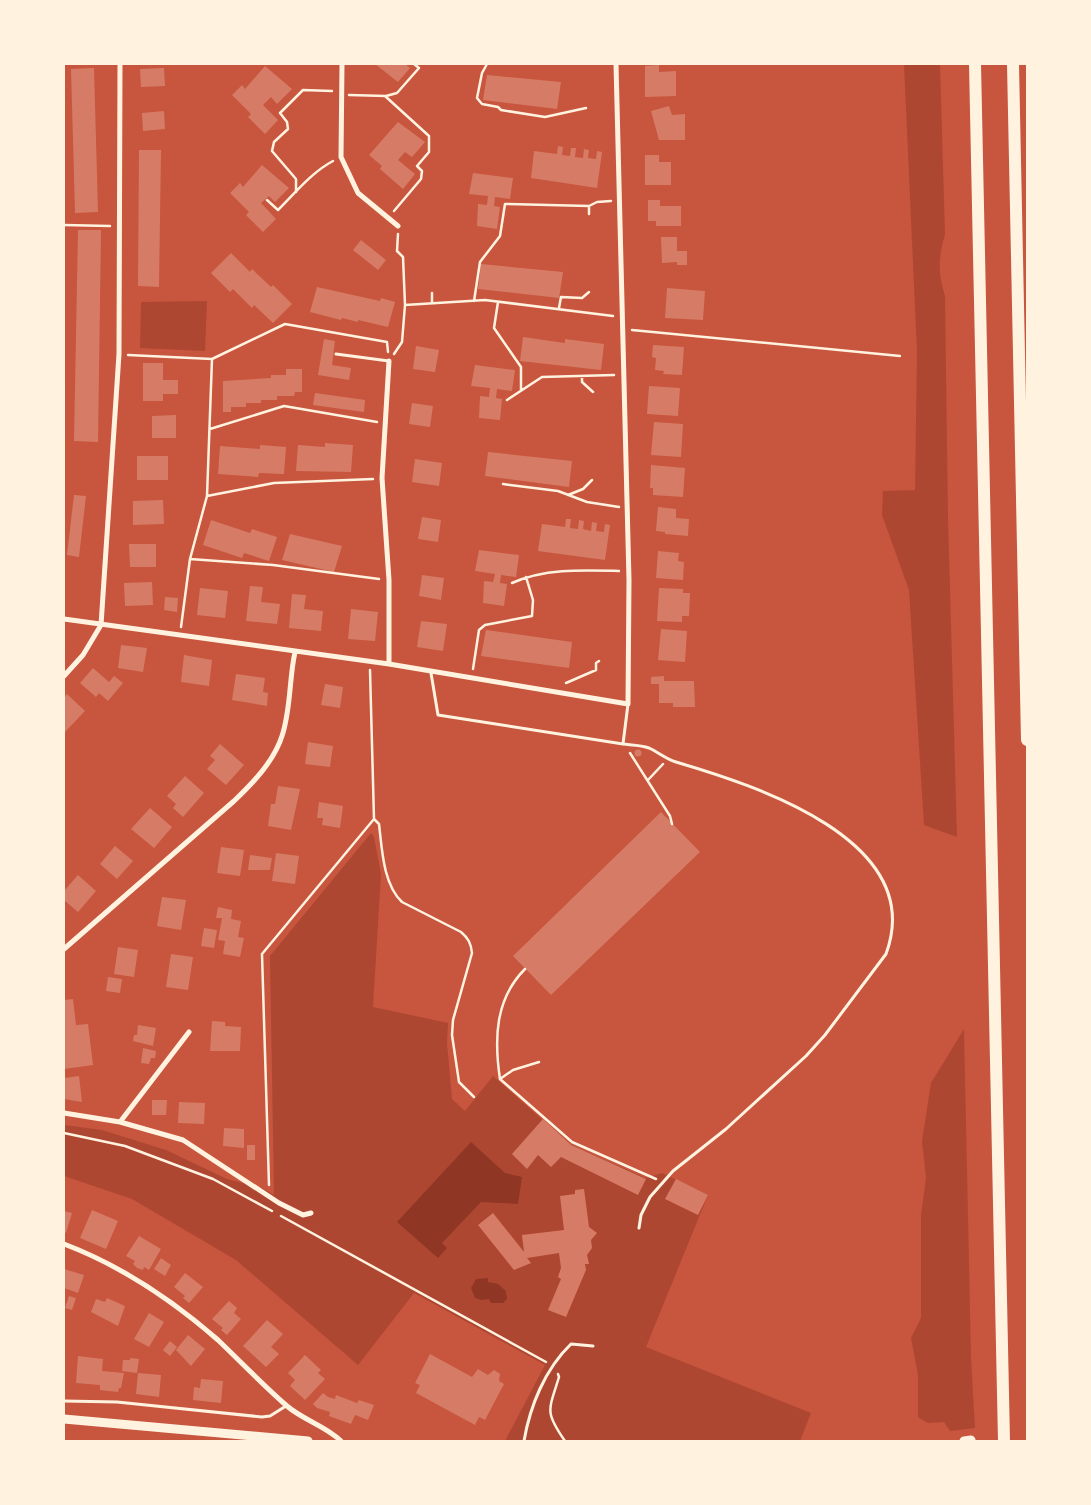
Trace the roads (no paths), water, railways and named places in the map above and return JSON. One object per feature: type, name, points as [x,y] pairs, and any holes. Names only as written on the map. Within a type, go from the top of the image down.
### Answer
[{"type":"highway","points":[[975,64],[1004,1441]]},
{"type":"highway","points":[[1013,64],[1027,740]]},
{"type":"street","points":[[64,676],[83,655],[101,625],[119,354],[120,64]]},
{"type":"street","points":[[342,64],[340,93],[341,157],[358,193],[398,226]]},
{"type":"street","points":[[64,619],[389,664],[431,673],[628,704],[628,571],[623,375],[624,317],[616,64]]},
{"type":"street","points":[[389,361],[382,478],[389,580],[389,664]]},
{"type":"street","points":[[64,948],[254,782],[282,737],[290,698],[295,652]]},
{"type":"street","points":[[120,1122],[189,1032]]},
{"type":"street","points":[[64,1113],[120,1122],[183,1140],[269,1196],[303,1215],[310,1213]]},
{"type":"street","points":[[64,1244],[104,1261],[154,1289],[217,1340],[286,1405],[334,1434],[341,1441]]},
{"type":"street","points":[[64,1419],[308,1441]]},
{"type":"lane","points":[[336,354],[389,361]]},
{"type":"lane","points":[[431,673],[438,715],[648,748],[667,760],[721,776],[789,802],[831,826],[861,853],[880,876],[889,898],[892,921],[891,940],[886,954],[825,1035],[767,1092],[693,1157],[673,1171],[663,1185],[650,1197],[641,1215],[639,1228]]},
{"type":"lane","points":[[623,744],[628,704]]},
{"type":"lane","points":[[524,1441],[537,1394],[553,1366],[571,1344],[593,1346]]},
{"type":"lane","points":[[64,1401],[127,1403],[262,1417],[270,1416],[286,1405]]}]
